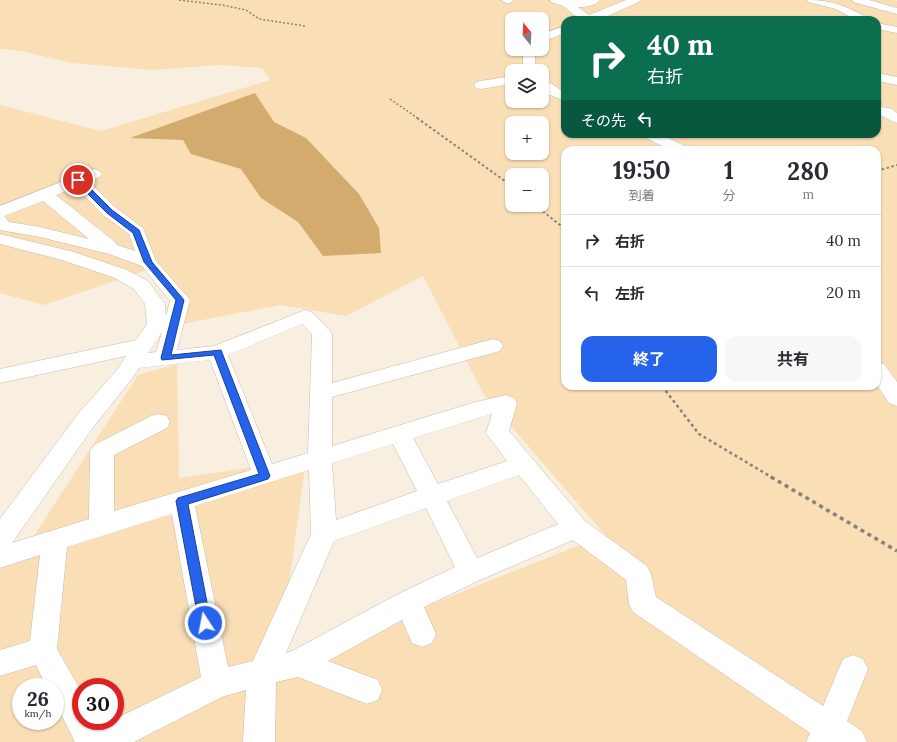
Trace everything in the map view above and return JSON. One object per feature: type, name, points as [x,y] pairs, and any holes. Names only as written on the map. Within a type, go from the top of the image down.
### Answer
[{"type":"street","points":[[555,0],[567,4],[590,2]]},
{"type":"street","points":[[812,0],[840,7],[857,16]]},
{"type":"street","points":[[856,0],[897,10]]},
{"type":"street","points":[[598,16],[636,1]]},
{"type":"street","points":[[575,13],[590,2]]},
{"type":"street","points":[[567,4],[575,13],[581,16]]},
{"type":"street","points":[[881,27],[897,30]]},
{"type":"street","points":[[549,35],[561,31]]},
{"type":"street","points":[[881,38],[897,42]]},
{"type":"street","points":[[881,78],[897,81]]},
{"type":"street","points":[[481,85],[505,81]]},
{"type":"street","points":[[549,89],[561,95]]},
{"type":"street","points":[[881,111],[887,112],[897,119]]},
{"type":"street","points":[[657,138],[674,146]]},
{"type":"street","points":[[0,212],[94,174]]},
{"type":"street","points":[[78,180],[109,211],[137,232],[148,262],[180,300],[165,358]]},
{"type":"street","points":[[45,194],[74,219],[115,250]]},
{"type":"street","points":[[40,232],[74,219]]},
{"type":"street","points":[[0,220],[3,226],[40,232],[115,250],[148,262]]},
{"type":"street","points":[[0,239],[68,256],[121,274],[141,285],[155,304],[157,324],[124,374],[86,420],[0,539]]},
{"type":"street","points":[[0,376],[136,354],[165,358],[218,352],[305,316],[322,333],[320,459],[324,534],[262,674],[259,742]]},
{"type":"street","points":[[321,393],[494,346]]},
{"type":"street","points":[[218,352],[265,476]]},
{"type":"street","points":[[881,375],[897,398]]},
{"type":"street","points":[[0,557],[472,411],[506,403],[497,433],[576,528],[638,574],[643,604],[834,737],[853,669]]},
{"type":"street","points":[[102,526],[102,451],[160,422]]},
{"type":"street","points":[[400,434],[471,572]]},
{"type":"street","points":[[324,534],[524,464]]},
{"type":"street","points":[[182,501],[217,684]]},
{"type":"street","points":[[102,742],[217,684],[262,674],[298,663],[408,602],[471,572],[576,528]]},
{"type":"street","points":[[55,540],[43,650],[92,742]]},
{"type":"street","points":[[408,602],[422,634]]},
{"type":"street","points":[[0,663],[43,650]]},
{"type":"street","points":[[298,663],[367,690]]},
{"type":"path","points":[[179,0],[222,5],[246,10],[259,19],[305,26]]},
{"type":"path","points":[[390,99],[505,181]]},
{"type":"path","points":[[881,170],[897,165]]},
{"type":"path","points":[[544,212],[561,227]]},
{"type":"path","points":[[665,390],[699,434],[897,551]]},
{"type":"shaded area","points":[[0,0],[897,1],[897,742],[0,742],[0,562],[21,556],[138,375],[177,364],[179,478],[306,459],[278,665],[605,535],[484,395],[423,276],[346,316],[280,305],[177,325],[159,266],[44,305],[0,293],[0,105],[101,131],[270,80],[262,68],[220,65],[152,70],[71,63],[22,51],[0,49]]},
{"type":"shaded area","points":[[255,93],[274,122],[306,138],[359,194],[379,228],[381,253],[323,256],[298,222],[261,198],[241,169],[191,154],[183,140],[130,138]]},
{"type":"route","points":[[78,180],[109,211],[137,232],[148,262],[180,300],[165,358],[218,352],[265,476],[182,501],[205,623]]}]
